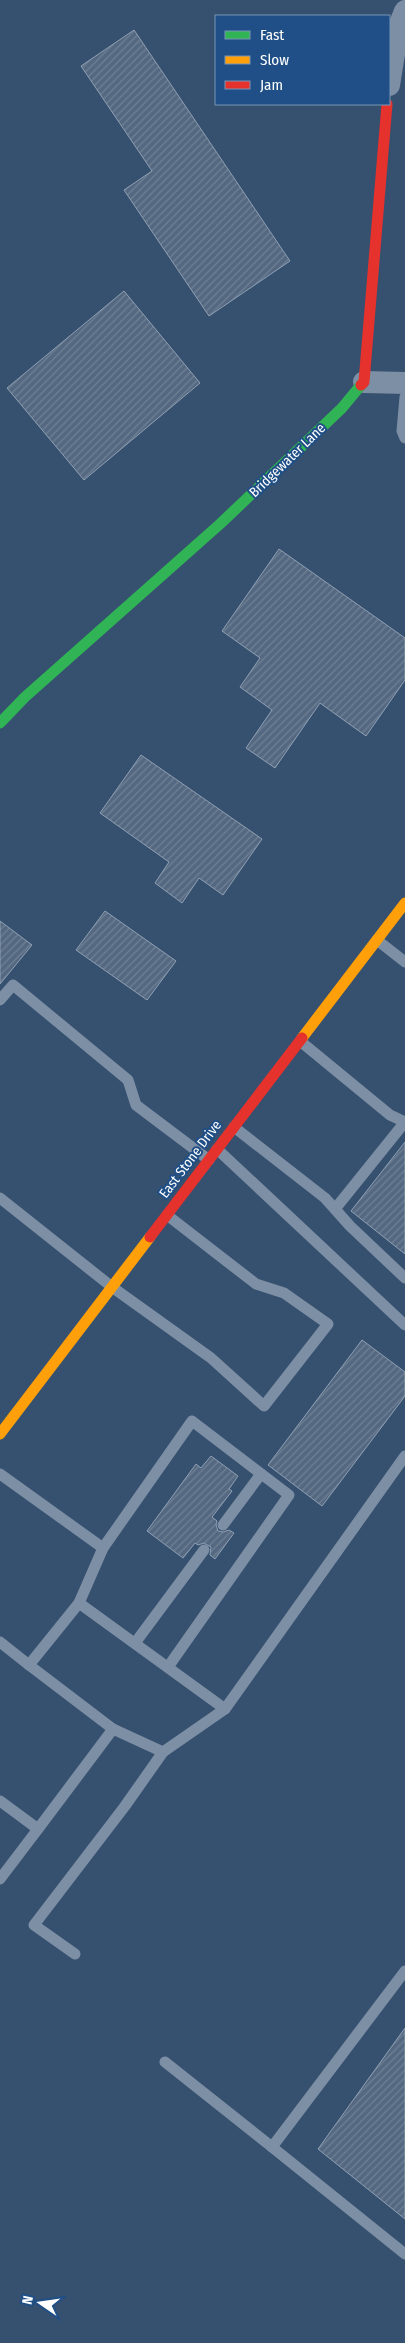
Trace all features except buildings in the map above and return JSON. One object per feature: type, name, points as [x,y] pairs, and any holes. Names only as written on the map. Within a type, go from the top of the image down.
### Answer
[{"type":"main road","points":[[364,382],[387,105]]},
{"type":"main road","name":"Bridgewater Lane","points":[[0,723],[25,696],[220,524],[342,408],[364,382]]},
{"type":"main road","name":"East Stone Drive","points":[[2,1428],[405,903]]},
{"type":"street","points":[[390,82],[400,48],[398,29],[405,11]]},
{"type":"street","points":[[364,382],[405,383]]},
{"type":"lane","points":[[405,397],[402,431],[405,438]]},
{"type":"lane","points":[[377,940],[405,962]]},
{"type":"lane","points":[[0,1000],[13,985],[128,1080],[136,1105],[209,1160]]},
{"type":"lane","points":[[300,1041],[390,1115],[405,1122],[335,1210]]},
{"type":"lane","points":[[234,1127],[325,1198],[405,1278]]},
{"type":"lane","points":[[217,1149],[405,1325]]},
{"type":"lane","points":[[0,1198],[112,1287],[211,1358],[264,1406],[328,1324],[284,1293],[256,1284],[167,1215]]},
{"type":"lane","points":[[29,1666],[79,1603],[104,1548],[192,1422],[289,1496],[168,1668]]},
{"type":"lane","points":[[75,1954],[34,1925],[163,1752],[225,1709],[405,1456]]},
{"type":"lane","points":[[0,1474],[104,1548]]},
{"type":"lane","points":[[223,1525],[261,1474]]},
{"type":"lane","points":[[135,1644],[204,1550]]},
{"type":"lane","points":[[79,1603],[225,1709]]},
{"type":"lane","points":[[0,1642],[113,1729],[163,1752]]},
{"type":"lane","points":[[0,1879],[113,1729]]},
{"type":"lane","points":[[0,1801],[38,1829]]},
{"type":"lane","points":[[272,2147],[405,1971]]},
{"type":"lane","points":[[165,2062],[405,2254]]},
{"type":"traffic: fast","points":[[0,723],[25,697],[220,524],[342,408],[361,385]]},
{"type":"traffic: slow","points":[[302,1038],[405,903]]},
{"type":"traffic: slow","points":[[0,1434],[150,1237]]},
{"type":"traffic: jam","points":[[361,385],[364,382],[387,105]]},
{"type":"traffic: jam","points":[[150,1237],[302,1038]]}]
